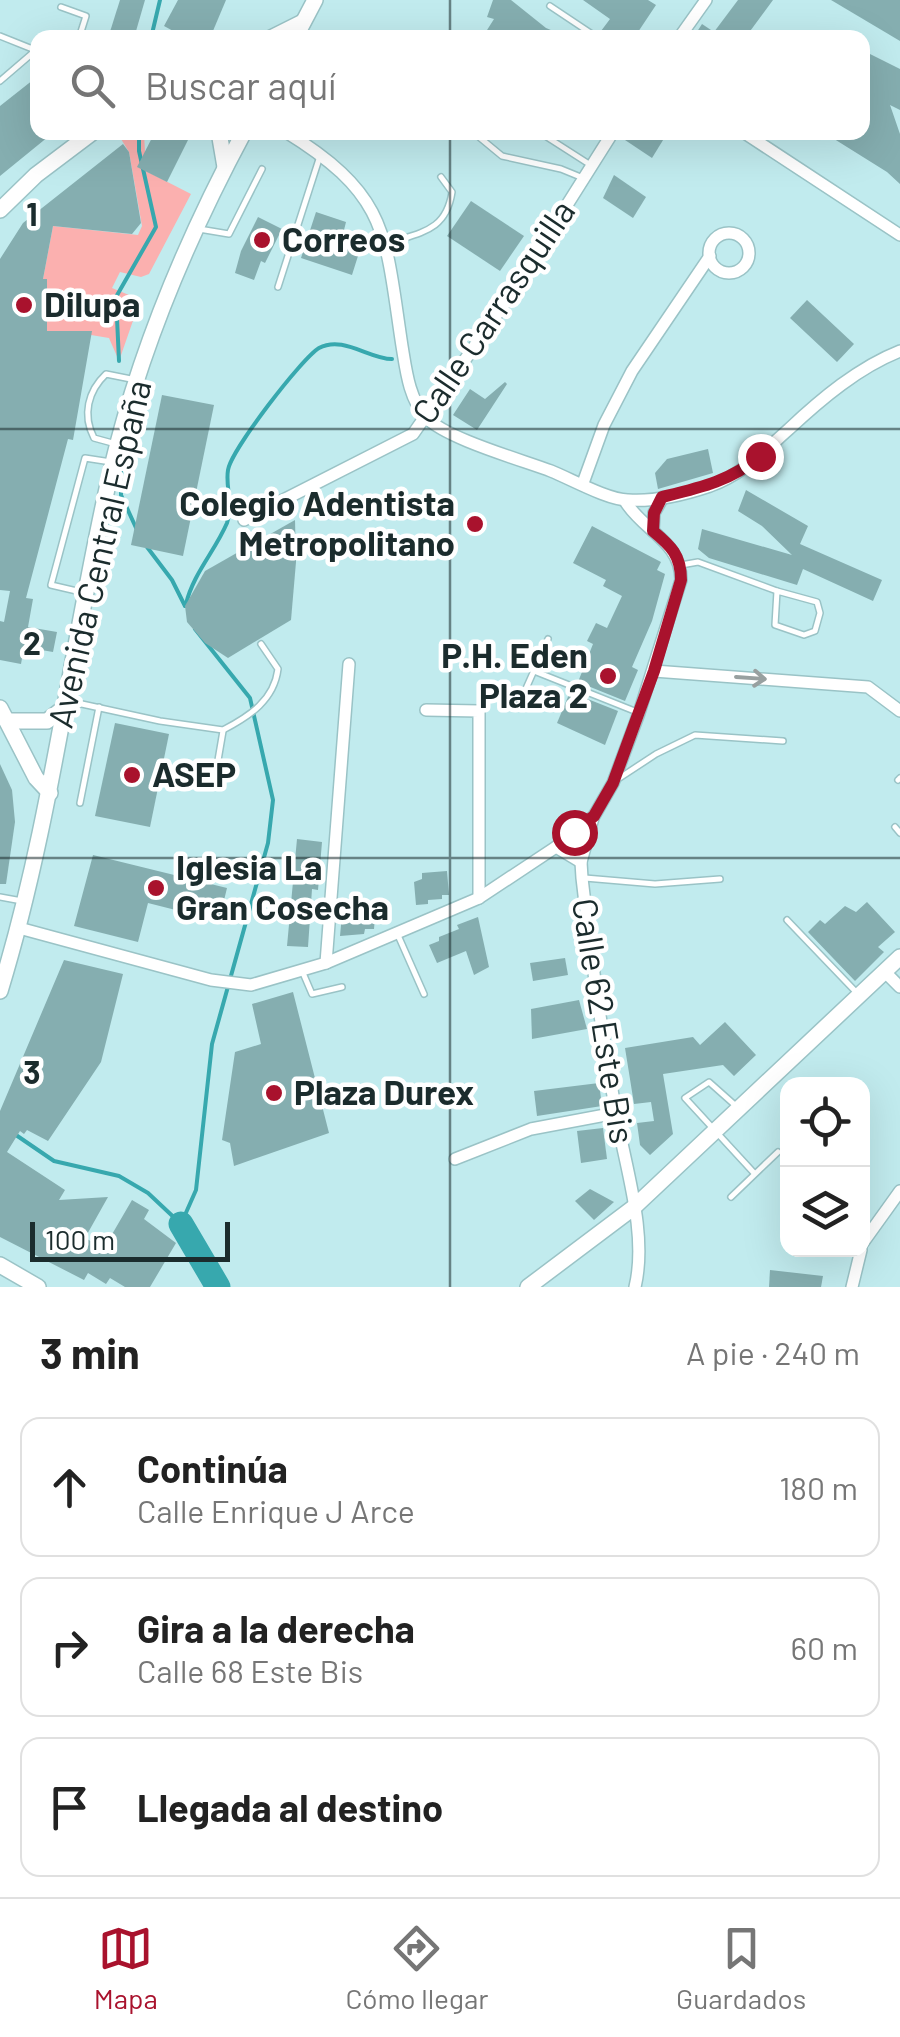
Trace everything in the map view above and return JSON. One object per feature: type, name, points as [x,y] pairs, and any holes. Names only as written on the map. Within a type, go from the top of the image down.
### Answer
[{"type":"main road","points":[[299,30],[314,0]]},
{"type":"main road","points":[[287,30],[303,22]]},
{"type":"main road","points":[[0,210],[83,140]]},
{"type":"main road","points":[[221,140],[226,167]]},
{"type":"main road","name":"Avenida Central España","points":[[0,991],[50,794],[118,444],[170,285],[240,140]]},
{"type":"main road","points":[[3,716],[47,721],[65,704]]},
{"type":"main road","points":[[3,716],[36,778],[50,794]]},
{"type":"main road","points":[[528,1287],[633,1208],[900,957]]},
{"type":"main road","points":[[0,1265],[38,1287]]},
{"type":"street","points":[[685,30],[703,4]]},
{"type":"street","points":[[298,140],[338,168],[378,219],[386,244],[408,383],[426,418],[458,436],[625,501],[706,487],[740,473],[847,381],[874,362],[900,351]]},
{"type":"street","name":"Calle Carrasquilla","points":[[244,520],[414,434],[509,297],[608,140]]},
{"type":"street","points":[[764,140],[900,235]]},
{"type":"street","points":[[582,483],[632,370],[710,256]]},
{"type":"street","points":[[653,531],[654,513],[662,497]]},
{"type":"street","points":[[580,862],[594,816],[613,783],[640,713],[681,580],[675,550],[633,514],[625,501]]},
{"type":"street","points":[[326,963],[349,664]]},
{"type":"street","points":[[654,671],[868,687],[900,711]]},
{"type":"street","points":[[426,710],[479,711],[479,898]]},
{"type":"street","points":[[19,928],[211,980],[251,985],[326,963],[479,898],[556,847],[594,816]]},
{"type":"street","name":"Calle 62 Este Bis","points":[[556,847],[580,862],[595,991],[633,1208],[640,1266],[635,1287]]},
{"type":"street","points":[[884,971],[900,988]]},
{"type":"street","points":[[455,1159],[531,1129],[616,1113]]},
{"type":"street","points":[[870,1234],[900,1191]]},
{"type":"street","points":[[852,1287],[859,1257]]},
{"type":"lane","points":[[688,0],[703,4]]},
{"type":"lane","points":[[550,6],[586,30]]},
{"type":"lane","points":[[61,7],[86,16],[82,30]]},
{"type":"lane","points":[[0,36],[30,48]]},
{"type":"lane","points":[[0,80],[30,56]]},
{"type":"lane","points":[[483,140],[502,156],[584,178]]},
{"type":"lane","points":[[551,140],[591,166]]},
{"type":"lane","points":[[278,287],[320,155]]},
{"type":"lane","points":[[196,228],[228,234],[262,170]]},
{"type":"lane","points":[[386,244],[434,227],[448,214],[452,192],[441,176]]},
{"type":"lane","points":[[118,444],[94,438],[89,428],[88,406],[93,386],[106,374],[137,380]]},
{"type":"lane","points":[[87,593],[50,585],[85,458],[114,462]]},
{"type":"lane","points":[[681,565],[698,562],[777,592],[817,602],[820,613],[815,631],[804,635],[775,625],[777,592]]},
{"type":"lane","points":[[520,702],[548,640]]},
{"type":"lane","points":[[65,704],[224,730],[266,702],[276,683],[278,669],[260,644]]},
{"type":"lane","points":[[534,671],[640,713]]},
{"type":"lane","points":[[80,803],[99,707]]},
{"type":"lane","points":[[216,772],[224,730]]},
{"type":"lane","points":[[613,783],[656,754],[695,735],[783,741]]},
{"type":"lane","points":[[582,878],[655,884],[720,878]]},
{"type":"lane","points":[[0,897],[25,902]]},
{"type":"lane","points":[[787,920],[859,995]]},
{"type":"lane","points":[[397,932],[424,994]]},
{"type":"lane","points":[[302,970],[312,994],[342,987]]},
{"type":"lane","points":[[738,1108],[709,1082],[685,1098],[754,1173]]},
{"type":"lane","points":[[731,1197],[778,1152]]},
{"type":"shaded area","points":[[122,140],[144,140],[146,171],[191,194],[149,274],[141,277],[120,272],[112,288],[129,295],[136,312],[119,361],[109,338],[91,335],[91,331],[47,331],[47,280],[43,279],[53,226],[138,235],[142,226],[129,152]]},
{"type":"building","points":[[120,0],[145,0],[136,30],[111,30]]},
{"type":"building","points":[[178,0],[226,0],[213,30],[171,30],[164,26]]},
{"type":"building","points":[[493,0],[511,0],[551,30],[487,30],[494,19],[487,17]]},
{"type":"building","points":[[583,0],[648,0],[656,5],[639,30],[602,30],[610,19]]},
{"type":"building","points":[[738,0],[773,0],[751,30],[716,30]]},
{"type":"building","points":[[831,0],[900,0],[900,41]]},
{"type":"building","points":[[870,54],[900,69],[900,110],[890,105],[900,134],[900,184],[836,140],[870,140]]},
{"type":"building","points":[[30,82],[30,140],[44,140],[0,176],[0,106]]},
{"type":"building","points":[[151,140],[188,140],[167,182],[137,167]]},
{"type":"building","points":[[625,140],[663,140],[652,158]]},
{"type":"building","points":[[123,144],[129,152],[141,223],[132,234],[53,226],[43,279],[47,279],[47,331],[92,331],[73,440],[68,439],[26,598],[33,599],[28,627],[57,632],[53,652],[24,647],[21,664],[0,660],[0,621],[4,622],[10,591],[0,590],[0,259],[23,223]]},
{"type":"building","points":[[614,175],[646,197],[633,218],[603,198]]},
{"type":"building","points":[[471,201],[524,236],[500,271],[447,236]]},
{"type":"building","points":[[316,212],[346,222],[343,234],[363,240],[352,275],[301,258]]},
{"type":"building","name":"Correos","points":[[258,217],[282,229],[265,263],[261,261],[254,280],[235,273]]},
{"type":"building","points":[[807,300],[854,344],[837,362],[790,318]]},
{"type":"building","points":[[505,382],[477,430],[453,415],[470,389],[485,399]]},
{"type":"building","points":[[162,395],[214,405],[183,556],[131,545]]},
{"type":"building","points":[[708,449],[713,473],[658,489],[655,473],[667,459]]},
{"type":"building","points":[[746,490],[808,526],[800,544],[882,580],[873,601],[803,569],[797,585],[709,558],[698,549],[702,529],[792,555],[762,526],[738,511]]},
{"type":"building","points":[[295,520],[291,620],[228,658],[205,643],[187,622],[185,606],[205,571]]},
{"type":"building","points":[[592,526],[661,562],[657,570],[665,574],[652,621],[632,667],[638,670],[625,701],[578,682],[593,644],[587,641],[596,623],[607,628],[622,596],[603,586],[606,580],[573,563]]},
{"type":"building","points":[[570,692],[618,711],[605,745],[557,723]]},
{"type":"building","name":"ASEP","points":[[115,723],[169,734],[150,827],[95,816]]},
{"type":"building","points":[[0,764],[12,790],[15,822],[6,884],[0,884]]},
{"type":"building","points":[[297,839],[322,842],[318,890],[312,889],[308,947],[287,946]]},
{"type":"building","name":"Iglesia La Gran Cosecha","points":[[93,855],[227,888],[219,921],[148,903],[138,942],[74,926]]},
{"type":"building","points":[[447,871],[449,895],[416,905],[414,882],[422,879],[422,873]]},
{"type":"building","points":[[867,902],[895,932],[878,947],[884,952],[855,981],[808,932],[820,920],[825,924],[845,906],[856,912]]},
{"type":"building","points":[[343,904],[376,905],[374,929],[340,936]]},
{"type":"building","points":[[478,917],[489,967],[474,975],[466,951],[437,963],[429,945],[459,929],[457,925]]},
{"type":"building","points":[[565,958],[568,975],[533,981],[530,963]]},
{"type":"building","points":[[64,960],[123,974],[101,1062],[48,1141],[27,1130],[24,1134],[20,1131],[7,1152],[65,1190],[59,1200],[108,1197],[85,1238],[104,1248],[132,1200],[149,1210],[144,1219],[176,1243],[150,1287],[125,1287],[110,1278],[106,1284],[88,1273],[84,1280],[0,1237],[0,1111]]},
{"type":"building","name":"Plaza Durex","points":[[293,992],[329,1133],[234,1166],[230,1143],[222,1140],[235,1052],[261,1044],[252,1004]]},
{"type":"building","points":[[579,1000],[587,1029],[532,1039],[531,1009]]},
{"type":"building","points":[[725,1022],[756,1055],[734,1076],[723,1065],[663,1074],[673,1134],[650,1155],[640,1145],[637,1123],[654,1121],[651,1102],[634,1104],[625,1048],[693,1037],[700,1045]]},
{"type":"building","points":[[599,1083],[602,1106],[537,1116],[534,1091]]},
{"type":"building","points":[[603,1128],[607,1159],[581,1163],[577,1131]]},
{"type":"building","points":[[590,1189],[614,1202],[594,1220],[575,1201]]},
{"type":"building","points":[[770,1270],[823,1276],[821,1287],[769,1287]]},
{"type":"waterway","points":[[153,30],[160,0]]},
{"type":"waterway","points":[[119,361],[116,297],[156,227],[139,140]]},
{"type":"waterway","points":[[186,604],[227,523],[227,477],[232,459],[298,368],[319,348],[337,344],[392,359]]},
{"type":"waterway","points":[[121,468],[121,495],[137,530]]},
{"type":"waterway","points":[[147,547],[172,580],[185,606]]},
{"type":"waterway","points":[[13,1133],[54,1161],[119,1176],[148,1193],[181,1224],[196,1190],[212,1044],[268,843],[273,800],[250,698],[195,629]]},
{"type":"waterway","points":[[181,1224],[218,1287]]},
{"type":"place","name":"Correos","points":[[262,240]]},
{"type":"place","name":"Dilupa","points":[[24,305]]},
{"type":"place","name":"Colegio Adentista Metropolitano","points":[[475,524]]},
{"type":"place","name":"P.H. Eden Plaza 2","points":[[608,676]]},
{"type":"place","name":"ASEP","points":[[132,775]]},
{"type":"place","name":"Iglesia La Gran Cosecha","points":[[156,888]]},
{"type":"place","name":"Plaza Durex","points":[[274,1093]]},
{"type":"route","points":[[574,832],[594,816],[613,783],[640,713],[681,580],[675,550],[653,531],[654,513],[662,497],[706,487],[740,473],[760,456]]}]
